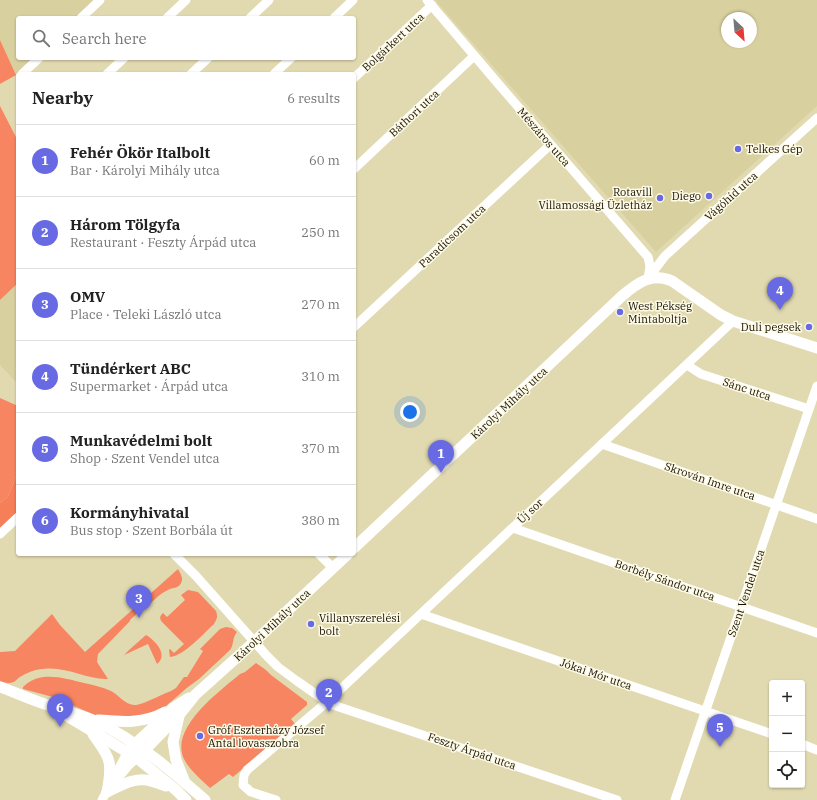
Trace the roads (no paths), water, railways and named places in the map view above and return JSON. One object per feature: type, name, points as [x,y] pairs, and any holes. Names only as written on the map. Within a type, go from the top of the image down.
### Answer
[{"type":"street","points":[[83,16],[100,0]]},
{"type":"street","points":[[168,16],[186,0]]},
{"type":"street","points":[[252,16],[269,0]]},
{"type":"street","points":[[336,16],[353,0]]},
{"type":"street","name":"Mészáros utca","points":[[429,3],[648,257],[650,266],[648,279]]},
{"type":"street","name":"Bolgárkert utca","points":[[356,76],[429,3]]},
{"type":"street","name":"Báthori utca","points":[[356,167],[474,56]]},
{"type":"street","points":[[24,72],[37,60]]},
{"type":"street","points":[[109,72],[122,60]]},
{"type":"street","points":[[192,72],[206,60]]},
{"type":"street","points":[[276,72],[289,60]]},
{"type":"street","name":"Vágóhíd utca","points":[[648,279],[665,256],[817,118]]},
{"type":"street","name":"Paradicsom utca","points":[[356,325],[550,145]]},
{"type":"street","points":[[648,279],[664,278],[672,281],[721,315],[733,321],[817,348]]},
{"type":"street","name":"Károlyi Mihály utca","points":[[356,546],[634,285],[648,279]]},
{"type":"street","name":"Új sor","points":[[276,800],[251,792],[243,785],[244,775],[247,770],[327,702],[733,321]]},
{"type":"street","name":"Sánc utca","points":[[687,365],[701,374],[809,409]]},
{"type":"street","name":"Szent Vendel utca","points":[[675,800],[817,386]]},
{"type":"street","name":"Skrován Imre utca","points":[[602,444],[817,519]]},
{"type":"street","points":[[0,534],[16,519]]},
{"type":"street","name":"Borbély Sándor utca","points":[[513,528],[817,633]]},
{"type":"street","name":"Feszty Árpád utca","points":[[176,556],[278,667],[327,702],[618,800]]},
{"type":"street","points":[[321,556],[333,568]]},
{"type":"street","name":"Károlyi Mihály utca","points":[[136,751],[176,711],[254,642],[346,556]]},
{"type":"street","name":"Jókai Mór utca","points":[[421,614],[769,733]]},
{"type":"street","points":[[0,687],[50,706],[91,725],[145,720],[176,711],[173,742],[176,760],[185,782]]},
{"type":"street","points":[[91,725],[99,723],[136,751],[185,782],[205,800]]},
{"type":"street","points":[[91,725],[109,762],[110,774],[105,796]]},
{"type":"street","points":[[805,745],[817,750]]},
{"type":"street","points":[[136,751],[186,800]]},
{"type":"street","points":[[105,796],[128,766],[136,751]]},
{"type":"street","points":[[105,796],[123,784],[139,779],[150,780],[176,790]]},
{"type":"place","name":"Telkes Gép","points":[[738,149]]},
{"type":"place","name":"Diego","points":[[709,196]]},
{"type":"place","name":"Rotavill Villamossági Üzletház","points":[[660,198]]},
{"type":"place","name":"Tündérkert ABC","points":[[780,310]]},
{"type":"place","name":"West Pékség Mintaboltja","points":[[620,312]]},
{"type":"place","name":"Duli pegsek","points":[[809,327]]},
{"type":"place","name":"Fehér Ökör Italbolt","points":[[441,473]]},
{"type":"place","name":"OMV","points":[[139,618]]},
{"type":"place","name":"Villanyszerelési bolt","points":[[311,624]]},
{"type":"place","name":"Három Tölgyfa","points":[[329,712]]},
{"type":"place","name":"Kormányhivatal","points":[[60,727]]},
{"type":"place","name":"Gróf Eszterházy József Antal lovasszobra","points":[[200,736]]},
{"type":"place","name":"Munkavédelmi bolt","points":[[720,747]]}]
